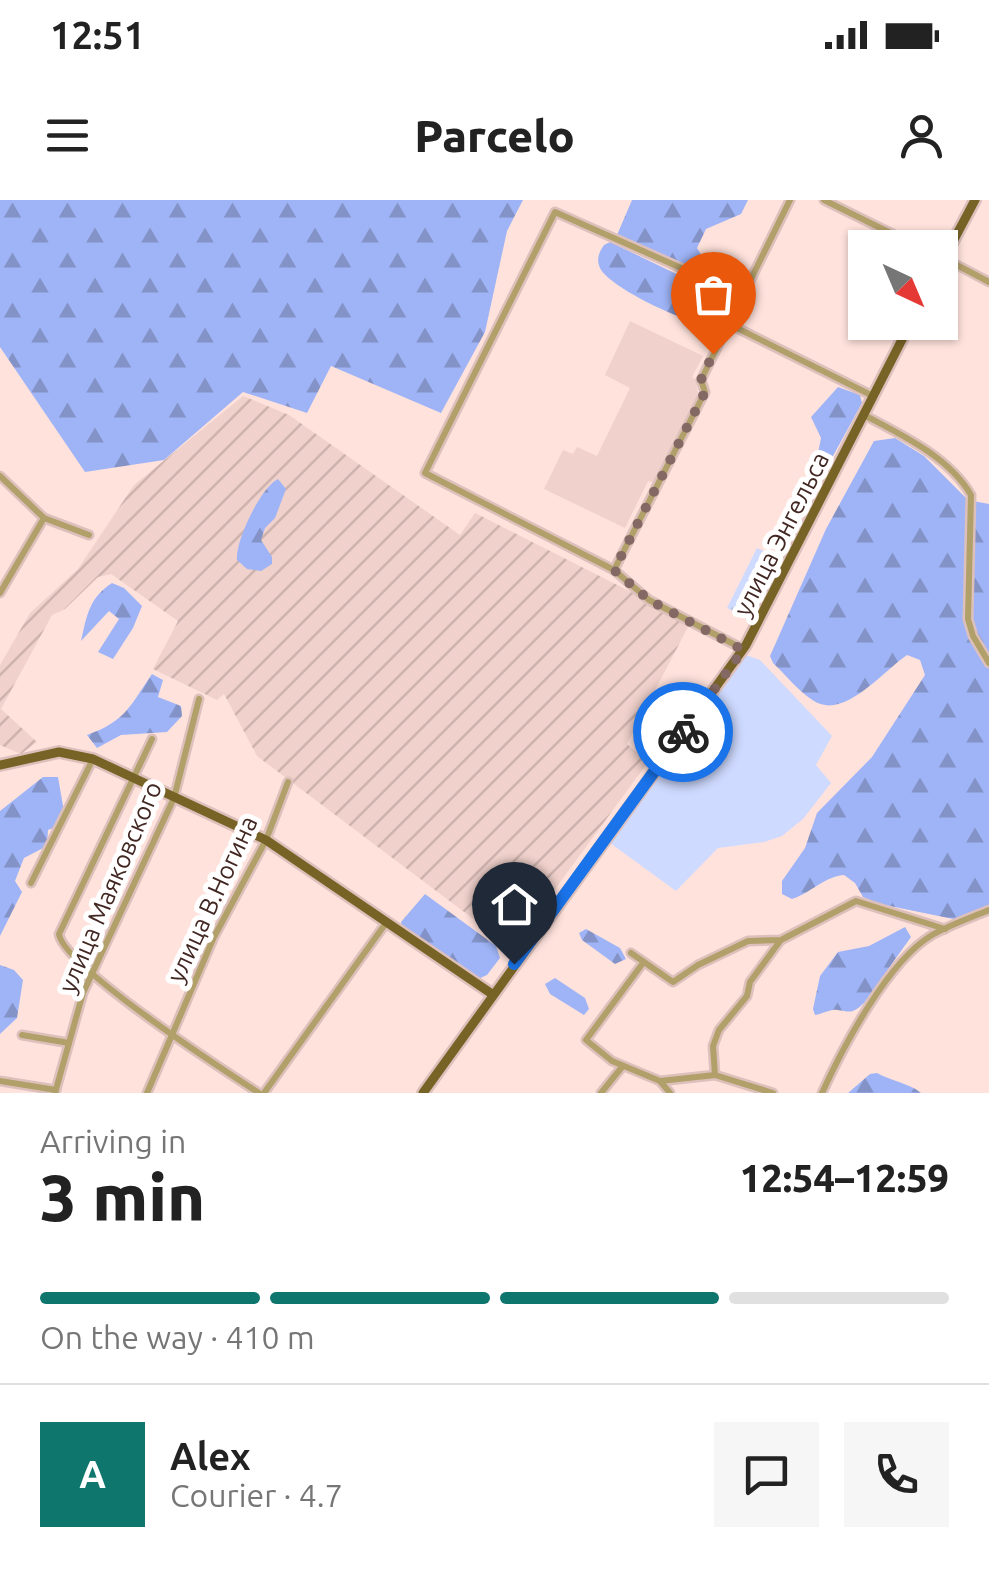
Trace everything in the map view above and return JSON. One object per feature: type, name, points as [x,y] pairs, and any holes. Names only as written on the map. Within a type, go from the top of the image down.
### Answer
[{"type":"main road","points":[[958,230],[975,200]]},
{"type":"main road","name":"улица Энгельса","points":[[423,1093],[743,650],[902,340]]},
{"type":"main road","points":[[0,765],[48,753],[92,759],[266,840],[492,994]]},
{"type":"street","points":[[614,570],[705,392],[701,380],[790,200]]},
{"type":"street","points":[[824,200],[885,230]]},
{"type":"street","points":[[742,295],[556,212],[425,473],[614,570],[649,600],[743,650]]},
{"type":"street","points":[[958,268],[989,282]]},
{"type":"street","points":[[728,324],[873,396]]},
{"type":"street","points":[[864,415],[910,439],[945,465],[971,495],[968,619],[989,664]]},
{"type":"street","points":[[0,476],[44,518],[88,535]]},
{"type":"street","points":[[0,593],[44,518]]},
{"type":"street","name":"улица Маяковского","points":[[0,1081],[56,1092],[91,974],[174,798],[199,699]]},
{"type":"street","points":[[152,739],[58,934],[63,947],[91,974],[197,1053],[262,1093],[387,922]]},
{"type":"street","points":[[31,883],[92,759]]},
{"type":"street","name":"улица В.Ногина","points":[[147,1093],[214,937],[266,840],[288,782]]},
{"type":"street","points":[[714,1075],[713,1046],[718,1030],[747,996],[756,972],[781,940],[856,901],[945,929]]},
{"type":"street","points":[[822,1093],[850,1038],[918,945],[989,910]]},
{"type":"street","points":[[631,953],[673,982],[748,941],[781,940]]},
{"type":"street","points":[[643,963],[586,1040],[622,1066],[660,1080],[714,1075],[773,1093]]},
{"type":"street","points":[[22,1034],[69,1043]]},
{"type":"street","points":[[602,1093],[622,1066]]},
{"type":"street","points":[[660,1080],[670,1093]]},
{"type":"shaded area","points":[[630,321],[703,356],[692,377],[698,394],[654,483],[648,481],[625,528],[544,489],[563,450],[573,454],[577,447],[597,456],[630,388],[605,375]]},
{"type":"shaded area","points":[[243,396],[289,415],[460,535],[475,513],[689,625],[627,744],[648,762],[512,948],[257,756],[224,694],[217,700],[153,669],[178,621],[111,574],[98,577],[65,609],[52,615],[1,709],[37,742],[21,754],[0,745],[0,665],[30,613],[78,569],[134,485]]},
{"type":"green space","points":[[0,200],[523,200],[507,231],[485,332],[441,413],[331,366],[307,413],[243,392],[164,460],[85,472],[0,347]]},
{"type":"green space","points":[[632,200],[748,200],[741,214],[706,229],[697,248],[709,267],[707,275],[617,235]]},
{"type":"green space","points":[[610,242],[716,293],[720,300],[714,324],[672,313],[606,276],[598,259],[604,245]]},
{"type":"green space","points":[[838,387],[860,395],[862,403],[827,467],[820,469],[816,463],[821,438],[811,417]]},
{"type":"green space","points":[[895,438],[924,456],[968,500],[989,504],[989,908],[963,921],[880,904],[863,897],[855,883],[844,875],[792,899],[782,894],[782,881],[805,848],[817,813],[872,757],[925,675],[920,660],[907,655],[862,692],[838,704],[826,705],[803,693],[770,656],[826,529],[874,441]]},
{"type":"green space","points":[[278,479],[286,489],[261,540],[272,564],[261,571],[247,569],[237,560],[240,540],[257,503]]},
{"type":"green space","points":[[757,548],[775,556],[744,616],[727,608]]},
{"type":"green space","points":[[112,583],[124,588],[142,606],[113,659],[98,652],[119,619],[109,611],[81,641],[94,601]]},
{"type":"green space","points":[[746,655],[760,660],[832,736],[816,765],[831,783],[803,819],[782,836],[718,848],[676,891],[610,843]]},
{"type":"green space","points":[[152,674],[163,680],[158,697],[181,706],[182,716],[167,732],[121,735],[97,748],[87,735],[119,718]]},
{"type":"green space","points":[[43,777],[58,777],[66,823],[48,830],[47,846],[24,858],[15,881],[22,892],[0,936],[0,811]]},
{"type":"green space","points":[[425,894],[496,946],[500,958],[487,975],[478,979],[402,928],[401,922]]},
{"type":"green space","points":[[905,927],[911,937],[864,1003],[851,1011],[815,1015],[820,976],[838,952],[869,946]]},
{"type":"green space","points":[[586,929],[620,948],[626,959],[615,964],[582,940],[579,933]]},
{"type":"green space","points":[[0,965],[14,970],[23,980],[17,1018],[0,1034]]},
{"type":"green space","points":[[555,978],[585,998],[589,1009],[584,1015],[550,994],[545,984]]},
{"type":"green space","points":[[877,1073],[921,1093],[848,1093],[870,1074]]},
{"type":"way so far","points":[[683,732],[743,650],[649,600],[614,570],[705,392],[701,380],[713,354]]},
{"type":"route","points":[[514,964],[683,732]]}]
